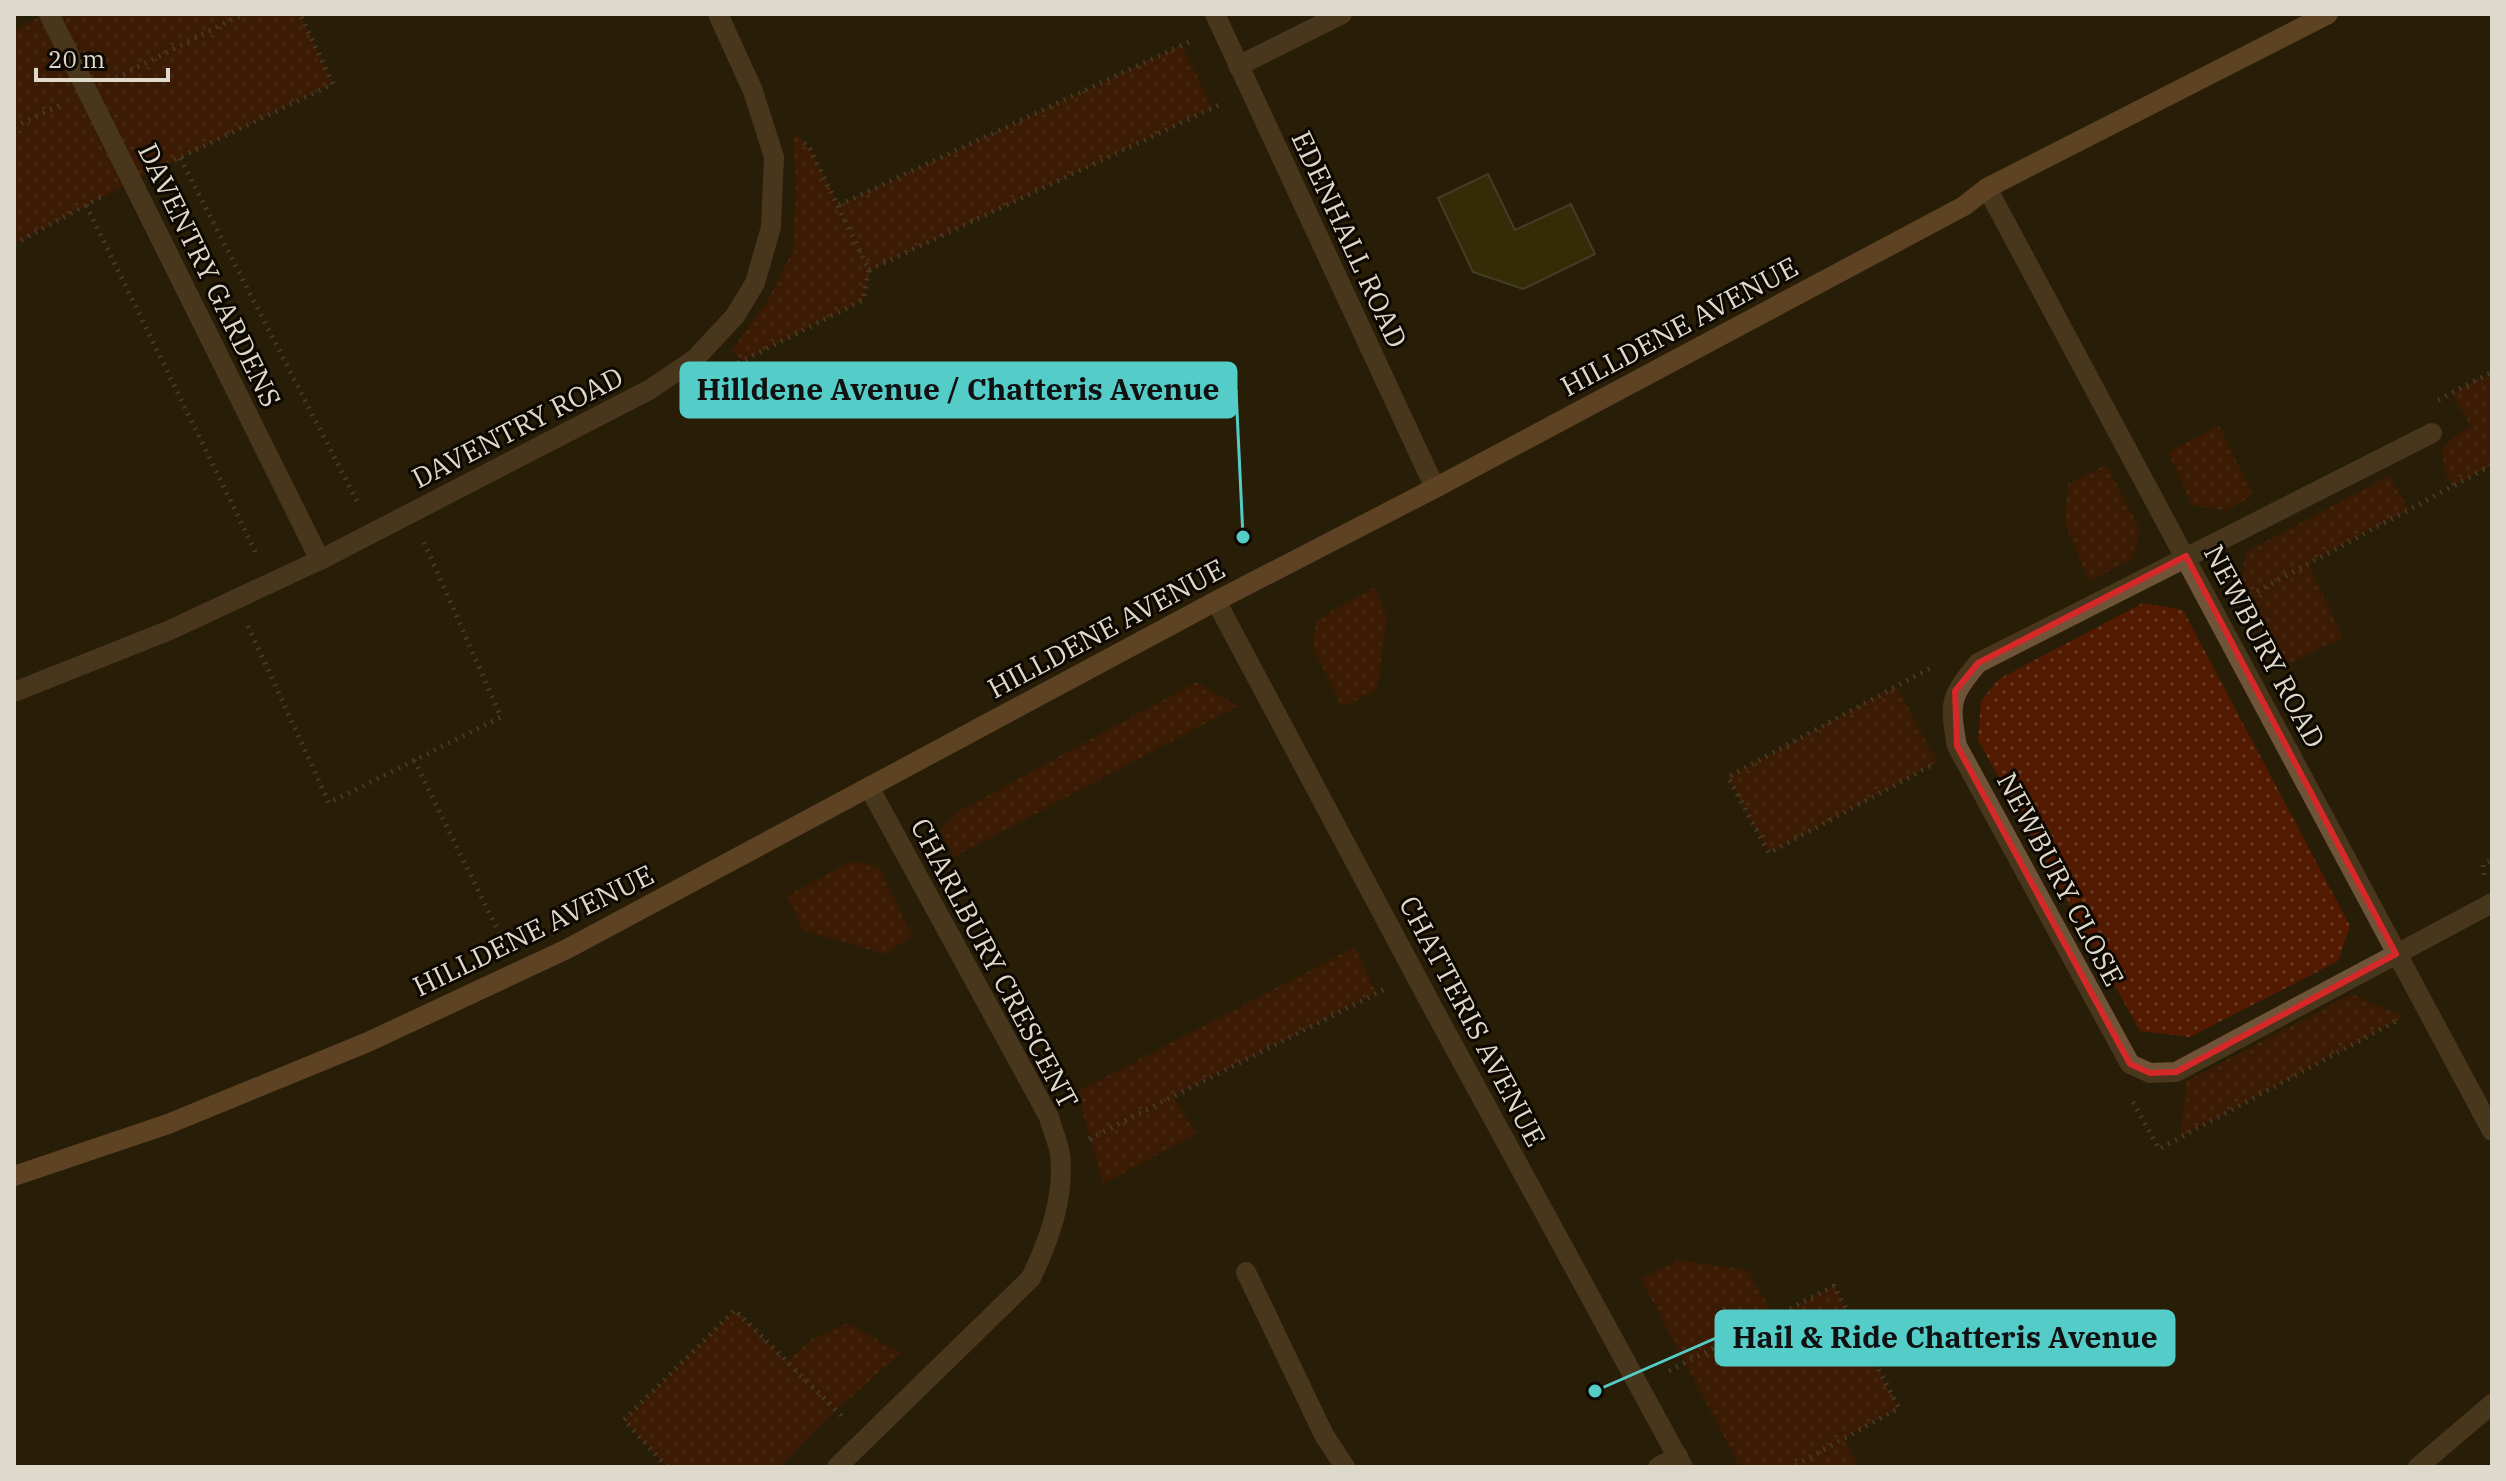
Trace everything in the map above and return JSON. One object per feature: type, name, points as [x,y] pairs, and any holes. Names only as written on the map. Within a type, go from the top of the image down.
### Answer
[{"type":"street","name":"DAVENTRY GARDENS","points":[[49,14],[320,560]]},
{"type":"street","name":"DAVENTRY ROAD","points":[[14,692],[170,630],[320,560],[649,390],[695,359],[735,316],[755,283],[771,227],[774,157],[753,91],[718,14]]},
{"type":"street","points":[[1238,66],[1342,14]]},
{"type":"street","name":"HILLDENE AVENUE","points":[[14,1176],[168,1124],[368,1042],[567,949],[1216,601],[1964,206],[1987,188],[2328,14]]},
{"type":"street","name":"EDENHALL ROAD","points":[[1218,21],[1435,488]]},
{"type":"street","name":"NEWBURY ROAD","points":[[1987,188],[2492,1131]]},
{"type":"street","points":[[2186,556],[2432,433]]},
{"type":"street","name":"NEWBURY CLOSE","points":[[2186,556],[1978,663],[1955,691],[1951,715],[1957,746],[2130,1064],[2150,1073],[2176,1072],[2396,954]]},
{"type":"street","name":"CHATTERIS AVENUE","points":[[1216,601],[1680,1462]]},
{"type":"street","name":"CHARLBURY CRESCENT","points":[[837,1467],[1031,1278],[1049,1240],[1059,1193],[1060,1154],[1049,1117],[869,787]]},
{"type":"street","points":[[2396,954],[2492,903]]},
{"type":"street","points":[[1246,1272],[1324,1435],[1345,1467]]},
{"type":"street","points":[[2418,1467],[2492,1404]]},
{"type":"street","points":[[1658,1467],[1680,1462]]},
{"type":"path","points":[[14,127],[243,14]]},
{"type":"path","points":[[14,244],[133,181],[333,84],[300,14]]},
{"type":"path","points":[[839,205],[1218,21]]},
{"type":"path","points":[[869,270],[1249,90]]},
{"type":"path","points":[[180,158],[373,533]]},
{"type":"path","points":[[86,205],[271,583]]},
{"type":"path","points":[[2216,613],[2492,465]]},
{"type":"path","points":[[235,600],[329,803],[501,717],[411,513]]},
{"type":"path","points":[[414,760],[518,972]]},
{"type":"path","points":[[1060,1154],[1415,973]]},
{"type":"path","points":[[1639,1386],[1834,1286],[1899,1408],[1792,1467]]},
{"type":"path","points":[[667,1467],[624,1420],[735,1310],[865,1440]]},
{"type":"highlighted area","points":[[2186,556],[2396,954],[2176,1072],[2150,1073],[2130,1064],[1957,746],[1955,691],[1978,663]]},
{"type":"shaded area","points":[[45,14],[300,14],[333,84],[133,181],[14,244],[14,30]]},
{"type":"shaded area","points":[[1182,45],[1212,108],[870,270],[863,300],[742,361],[732,350],[765,305],[793,251],[796,184],[793,131],[810,149],[839,205]]},
{"type":"shaded area","points":[[2492,372],[2492,465],[2452,486],[2445,473],[2442,449],[2471,426],[2451,393]]},
{"type":"shaded area","points":[[2219,426],[2253,495],[2226,511],[2192,505],[2168,452]]},
{"type":"shaded area","points":[[2106,465],[2140,530],[2133,558],[2089,582],[2065,523],[2068,484]]},
{"type":"shaded area","points":[[2389,476],[2409,509],[2308,563],[2343,638],[2279,668],[2245,598],[2242,575],[2246,552]]},
{"type":"shaded area","points":[[1375,587],[1387,617],[1377,690],[1342,707],[1313,648],[1316,620]]},
{"type":"shaded area","points":[[2143,603],[2183,610],[2350,926],[2338,961],[2190,1037],[2140,1031],[1978,740],[1981,701],[1999,679]]},
{"type":"shaded area","points":[[1196,682],[1238,706],[954,857],[940,830],[956,813]]},
{"type":"shaded area","points":[[1896,686],[1937,762],[1769,853],[1728,777]]},
{"type":"shaded area","points":[[852,861],[879,867],[912,936],[886,954],[804,931],[787,896]]},
{"type":"shaded area","points":[[1355,947],[1376,993],[1173,1096],[1196,1134],[1103,1184],[1077,1092]]},
{"type":"shaded area","points":[[2352,994],[2404,1017],[2180,1137],[2187,1081]]},
{"type":"shaded area","points":[[1678,1260],[1747,1270],[1775,1317],[1834,1286],[1899,1408],[1844,1438],[1858,1467],[1740,1467],[1641,1279]]},
{"type":"shaded area","points":[[735,1310],[787,1362],[812,1339],[847,1323],[901,1353],[836,1410],[780,1467],[667,1467],[624,1420]]},
{"type":"building","points":[[1488,174],[1515,230],[1571,204],[1595,254],[1523,289],[1473,272],[1438,198]]},
{"type":"place","name":"Hilldene Avenue / Chatteris Avenue","points":[[1243,537]]},
{"type":"place","name":"Hail & Ride Chatteris Avenue","points":[[1595,1391]]}]
